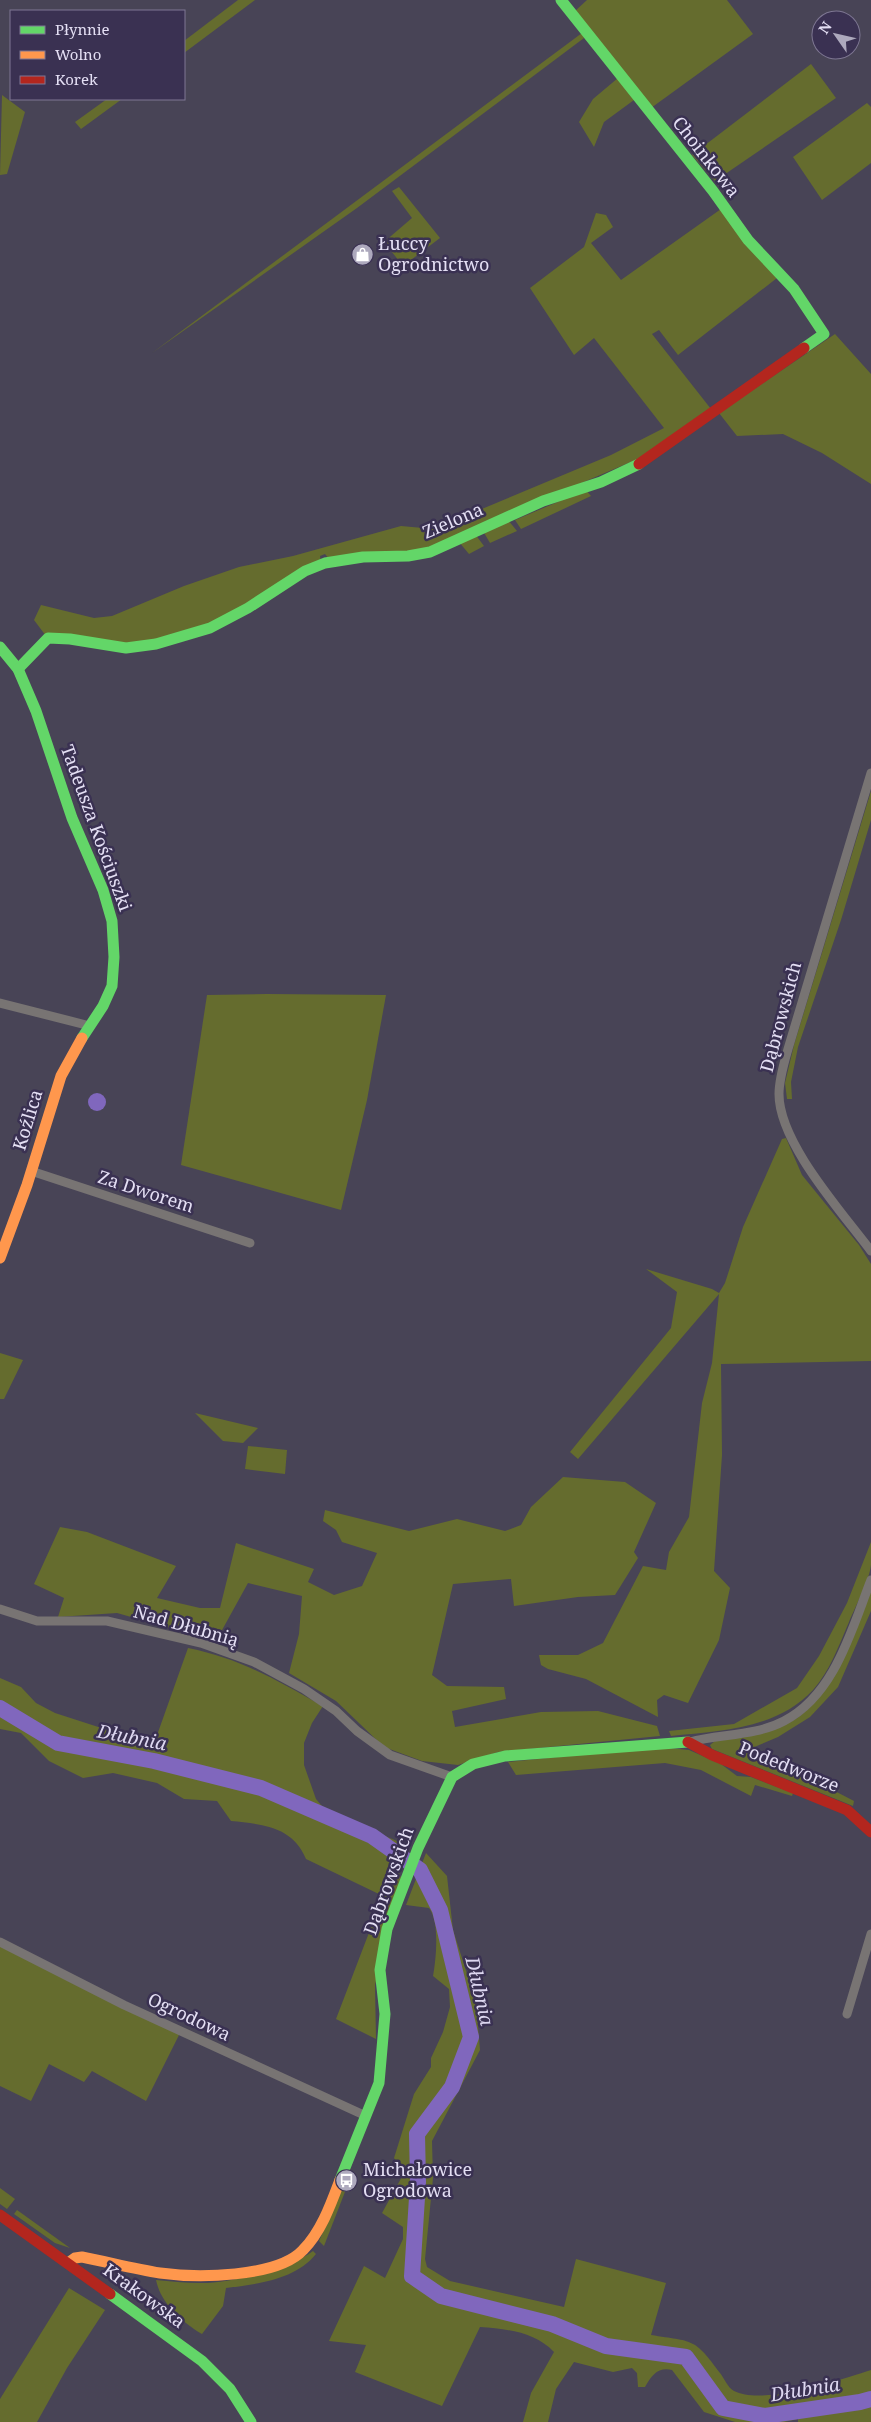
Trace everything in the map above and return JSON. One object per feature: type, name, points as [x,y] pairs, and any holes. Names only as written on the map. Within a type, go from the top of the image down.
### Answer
[{"type":"street","name":"Choinkowa","points":[[561,0],[713,191],[748,240],[772,262],[794,289],[824,334]]},
{"type":"street","name":"Zielona","points":[[18,669],[48,638],[70,639],[126,648],[156,644],[210,628],[248,608],[305,571],[325,563],[363,557],[408,556],[430,552],[543,501],[601,482],[646,461],[824,334]]},
{"type":"street","name":"Tadeusza Kościuszki","points":[[0,647],[18,669],[36,711],[72,818],[103,890],[112,921],[114,957],[112,986],[103,1006],[90,1026]]},
{"type":"street","name":"Dąbrowskich","points":[[871,773],[788,1049],[779,1095],[788,1131],[800,1156],[871,1251]]},
{"type":"street","points":[[0,1003],[90,1026]]},
{"type":"street","name":"Koźlica","points":[[0,1258],[31,1171],[61,1076],[72,1052],[90,1026]]},
{"type":"street","name":"Za Dworem","points":[[31,1171],[250,1243]]},
{"type":"street","points":[[452,1777],[473,1764],[506,1756],[690,1742],[749,1732],[784,1722],[804,1707],[835,1667],[871,1580]]},
{"type":"street","name":"Nad Dłubnią","points":[[0,1609],[37,1621],[107,1621],[201,1643],[246,1659],[304,1689],[390,1755],[452,1777]]},
{"type":"street","name":"Podedworze","points":[[690,1742],[729,1762],[847,1810],[871,1832]]},
{"type":"street","name":"Dąbrowskich","points":[[68,2263],[75,2258],[82,2257],[162,2273],[187,2275],[257,2272],[284,2263],[302,2252],[314,2238],[332,2201],[379,2083],[385,2014],[380,1970],[387,1928],[418,1848],[452,1777]]},
{"type":"street","points":[[847,2014],[871,1934]]},
{"type":"street","name":"Ogrodowa","points":[[0,1942],[133,2009],[366,2116]]},
{"type":"street","name":"Krakowska","points":[[0,2215],[212,2370],[236,2397],[251,2422]]},
{"type":"green space","points":[[238,0],[255,0],[185,52],[185,40]]},
{"type":"green space","points":[[587,0],[727,0],[753,34],[651,108],[574,12]]},
{"type":"green space","points":[[582,33],[584,38],[357,208],[152,353]]},
{"type":"green space","points":[[811,64],[836,98],[715,181],[692,155]]},
{"type":"green space","points":[[618,78],[634,100],[604,122],[594,147],[579,122],[593,99]]},
{"type":"green space","points":[[2,95],[25,112],[7,174],[0,175]]},
{"type":"green space","points":[[106,100],[121,100],[81,129],[75,122]]},
{"type":"green space","points":[[867,103],[871,107],[871,163],[822,200],[793,157]]},
{"type":"green space","points":[[399,187],[440,238],[403,266],[384,242],[412,218],[392,191]]},
{"type":"green space","points":[[721,209],[777,278],[678,355],[659,330],[652,334],[711,409],[640,458],[427,549],[329,559],[325,554],[320,556],[321,562],[216,621],[137,645],[46,636],[34,620],[41,605],[94,618],[112,616],[184,586],[239,567],[293,556],[401,526],[434,529],[611,455],[664,428],[594,338],[574,355],[530,288],[584,247],[596,213],[606,215],[613,227],[591,243],[621,280]]},
{"type":"green space","points":[[835,334],[871,374],[871,484],[822,453],[783,434],[737,436],[719,413]]},
{"type":"green space","points":[[586,490],[591,496],[521,529],[515,520]]},
{"type":"green space","points":[[508,520],[517,531],[490,543],[483,531]]},
{"type":"green space","points":[[475,534],[484,546],[469,554],[459,542]]},
{"type":"green space","points":[[871,791],[871,820],[841,920],[798,1047],[791,1082],[792,1099],[787,1099],[785,1083],[794,1045]]},
{"type":"green space","points":[[207,995],[386,995],[367,1100],[341,1210],[181,1165]]},
{"type":"green space","points":[[786,1138],[802,1175],[859,1245],[871,1264],[871,1361],[721,1364],[722,1455],[714,1571],[730,1588],[719,1640],[688,1703],[664,1695],[657,1700],[658,1717],[586,1679],[548,1669],[541,1665],[539,1655],[578,1655],[603,1643],[643,1566],[666,1570],[669,1552],[689,1517],[702,1403],[712,1363],[719,1294],[578,1459],[570,1452],[671,1328],[677,1292],[646,1269],[712,1289],[719,1293],[725,1283],[743,1227],[782,1139]]},
{"type":"green space","points":[[0,1353],[23,1360],[4,1399],[0,1399]]},
{"type":"green space","points":[[195,1413],[258,1428],[243,1443],[223,1441]]},
{"type":"green space","points":[[248,1446],[287,1450],[285,1474],[245,1469]]},
{"type":"green space","points":[[563,1477],[625,1482],[656,1503],[634,1552],[638,1558],[615,1595],[578,1597],[514,1606],[511,1579],[453,1584],[432,1675],[447,1686],[504,1687],[506,1699],[452,1711],[455,1727],[541,1712],[598,1711],[657,1726],[660,1736],[498,1752],[458,1765],[422,1761],[384,1747],[336,1701],[289,1673],[299,1634],[302,1596],[248,1583],[216,1641],[117,1613],[58,1617],[64,1598],[34,1584],[60,1527],[87,1532],[176,1566],[157,1598],[200,1608],[220,1608],[236,1543],[314,1569],[308,1582],[334,1595],[362,1586],[377,1553],[342,1542],[336,1530],[323,1521],[325,1510],[409,1531],[457,1519],[505,1531],[521,1525],[531,1507]]},
{"type":"green space","points":[[871,1542],[871,1565],[865,1587],[834,1658],[813,1690],[799,1703],[783,1713],[747,1726],[671,1736],[669,1731],[734,1724],[797,1688],[819,1656],[847,1603]]},
{"type":"green space","points":[[871,1590],[871,1611],[838,1687],[810,1717],[778,1737],[752,1748],[854,1801],[853,1806],[712,1749],[710,1745],[715,1741],[786,1724],[801,1715],[814,1702],[838,1666]]},
{"type":"green space","points":[[188,1648],[242,1664],[323,1706],[312,1723],[304,1743],[304,1765],[316,1799],[327,1812],[409,1846],[399,1873],[401,1878],[375,1985],[376,2039],[336,2019],[383,1896],[306,1859],[300,1848],[284,1833],[264,1826],[231,1821],[217,1801],[184,1799],[157,1783],[113,1773],[83,1778],[49,1761],[21,1733],[0,1729],[0,1678],[21,1687],[36,1703],[55,1713],[123,1735],[156,1738]]},
{"type":"green space","points":[[658,1747],[689,1750],[721,1764],[737,1776],[751,1777],[793,1793],[792,1796],[755,1785],[751,1796],[701,1770],[665,1763],[516,1775],[508,1762]]},
{"type":"green space","points":[[426,1853],[447,1876],[453,1930],[476,2002],[480,2050],[432,2141],[433,2178],[425,2259],[427,2267],[450,2281],[564,2307],[576,2259],[666,2283],[651,2335],[692,2343],[698,2347],[711,2361],[732,2390],[747,2395],[782,2394],[841,2380],[871,2370],[871,2422],[798,2422],[798,2419],[784,2422],[735,2422],[704,2412],[672,2370],[659,2371],[645,2387],[638,2387],[637,2373],[632,2368],[613,2372],[574,2362],[556,2389],[548,2422],[523,2422],[531,2393],[554,2352],[546,2345],[529,2336],[500,2329],[480,2327],[442,2406],[355,2372],[366,2345],[329,2341],[364,2266],[385,2278],[403,2239],[403,2227],[382,2213],[404,2173],[394,2158],[414,2094],[431,2067],[431,2058],[443,2032],[450,2007],[449,1989],[433,1976],[436,1931],[432,1914],[429,1908],[406,1905]]},
{"type":"green space","points":[[0,1945],[180,2033],[146,2101],[92,2071],[84,2082],[49,2064],[31,2101],[0,2086]]},
{"type":"green space","points":[[345,2183],[348,2184],[324,2246],[319,2241]]},
{"type":"green space","points":[[0,2188],[15,2199],[7,2209],[0,2204]]},
{"type":"green space","points":[[17,2210],[70,2248],[55,2243],[14,2214]]},
{"type":"green space","points":[[313,2251],[316,2254],[307,2263],[286,2275],[250,2285],[226,2288],[223,2306],[202,2334],[173,2312],[162,2297],[156,2280],[199,2283],[226,2281],[275,2269]]},
{"type":"green space","points":[[69,2288],[105,2310],[67,2368],[37,2422],[0,2422],[0,2399]]},
{"type":"shaded area","points":[[97,1093],[103,1096],[106,1102],[103,1108],[97,1111],[91,1108],[88,1102],[91,1096]]},
{"type":"waterway","name":"Dłubnia","points":[[0,1708],[58,1743],[154,1761],[261,1788],[372,1836],[420,1870],[440,1910],[471,2037],[452,2087],[417,2134],[418,2182],[412,2276],[441,2296],[552,2324],[606,2346],[686,2357],[723,2408],[765,2416],[871,2399]]},
{"type":"traffic: fast","points":[[561,0],[713,191],[748,240],[794,289],[824,334],[804,348]]},
{"type":"traffic: fast","points":[[18,669],[48,638],[70,639],[126,648],[156,644],[210,628],[248,608],[305,571],[325,563],[363,557],[408,556],[430,552],[543,501],[601,482],[639,464]]},
{"type":"traffic: fast","points":[[0,647],[18,669],[36,711],[72,818],[103,890],[112,921],[114,957],[112,986],[103,1006],[82,1038]]},
{"type":"traffic: fast","points":[[340,2180],[379,2083],[385,2014],[380,1970],[387,1929],[418,1848],[452,1777],[473,1764],[505,1756],[688,1742]]},
{"type":"traffic: fast","points":[[110,2294],[202,2361],[230,2389],[251,2422]]},
{"type":"traffic: slow","points":[[0,1258],[27,1185],[61,1076],[82,1038]]},
{"type":"traffic: slow","points":[[68,2263],[75,2258],[82,2257],[140,2270],[175,2275],[235,2274],[275,2266],[291,2259],[309,2243],[325,2217],[340,2180]]},
{"type":"traffic: jam","points":[[639,464],[804,348]]},
{"type":"traffic: jam","points":[[688,1742],[712,1755],[847,1810],[871,1832]]},
{"type":"traffic: jam","points":[[0,2215],[110,2294]]},
{"type":"place","name":"Łuccy Ogrodnictwo","points":[[362,254]]},
{"type":"place","name":"Michałowice Ogrodowa","points":[[347,2180]]}]
